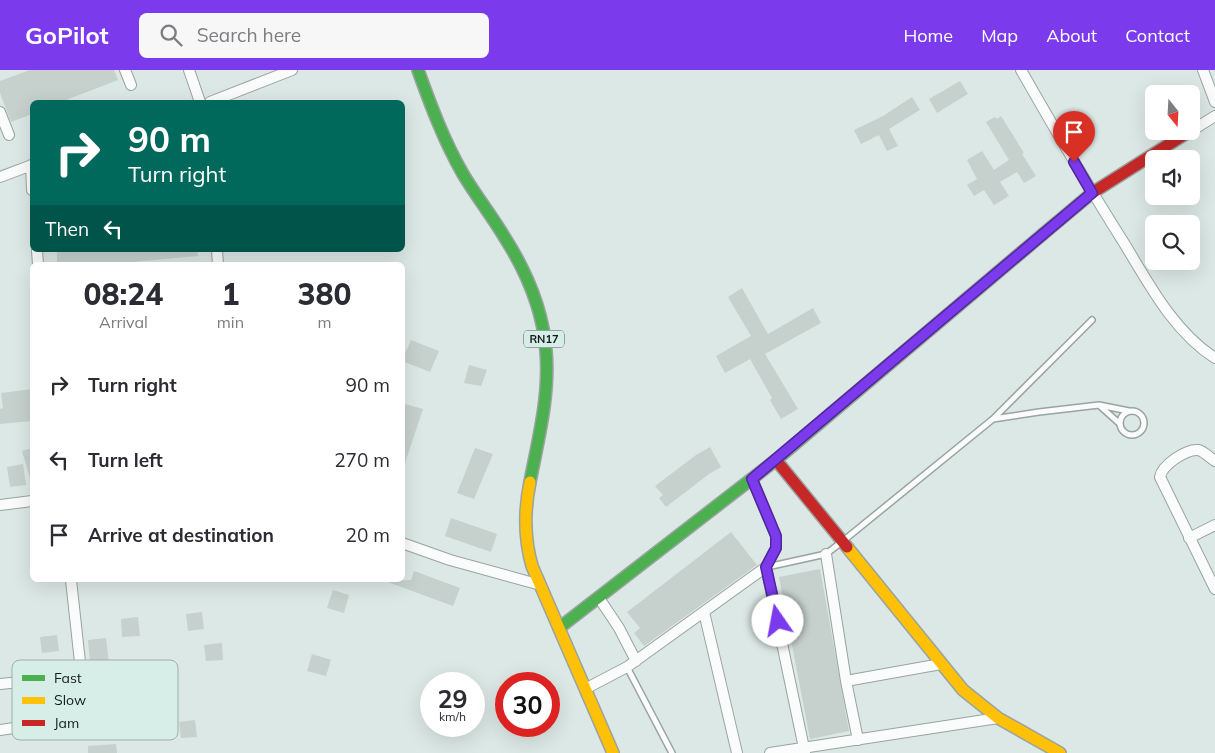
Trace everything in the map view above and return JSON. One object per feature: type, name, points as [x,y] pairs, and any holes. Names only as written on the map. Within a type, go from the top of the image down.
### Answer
[{"type":"street","points":[[125,70],[131,85]]},
{"type":"street","points":[[190,70],[199,100]]},
{"type":"street","points":[[215,100],[292,70]]},
{"type":"street","name":"RN17","points":[[418,70],[438,121],[464,176],[516,256],[529,286],[544,335],[547,370],[544,402],[527,495],[525,515],[526,548],[537,584],[559,628],[613,753]]},
{"type":"street","points":[[1021,70],[1092,193],[1144,276],[1182,330],[1200,349],[1215,358]]},
{"type":"street","points":[[1203,70],[1214,96]]},
{"type":"street","points":[[0,112],[9,135]]},
{"type":"street","points":[[1200,125],[1215,116]]},
{"type":"street","points":[[559,628],[776,460],[1092,193],[1177,140]]},
{"type":"street","points":[[0,177],[30,166]]},
{"type":"street","points":[[1215,461],[1200,450],[1194,450],[1164,467],[1160,477],[1215,590]]},
{"type":"street","points":[[776,460],[963,690],[998,718],[1060,753]]},
{"type":"street","points":[[585,689],[631,664],[766,567],[776,548],[776,536],[752,479]]},
{"type":"street","points":[[0,505],[30,501]]},
{"type":"street","points":[[1189,538],[1215,525]]},
{"type":"street","points":[[405,544],[450,560],[537,584]]},
{"type":"street","points":[[826,554],[846,681],[858,740]]},
{"type":"street","points":[[766,567],[804,750]]},
{"type":"street","points":[[72,582],[80,660]]},
{"type":"street","points":[[599,598],[619,628],[631,664]]},
{"type":"street","points":[[704,612],[737,753]]},
{"type":"street","points":[[846,681],[940,664]]},
{"type":"street","points":[[770,753],[804,750],[998,718]]},
{"type":"lane","points":[[766,567],[826,554],[844,542],[993,419],[1092,320]]},
{"type":"lane","points":[[993,419],[1098,405],[1136,412],[1142,417],[1144,424],[1141,431],[1134,434],[1127,433],[1120,424],[1098,405]]},
{"type":"lane","points":[[1120,424],[1122,416],[1129,412]]},
{"type":"lane","points":[[631,664],[672,753]]},
{"type":"building","points":[[30,70],[114,70],[118,80],[66,100],[30,100],[30,115],[11,122],[0,93],[0,81]]},
{"type":"building","points":[[960,81],[968,94],[937,113],[929,99]]},
{"type":"building","points":[[912,97],[920,110],[889,129],[898,146],[887,151],[879,135],[861,144],[854,130],[883,116]]},
{"type":"building","points":[[1001,116],[1036,176],[1024,183],[1017,172],[1000,182],[1009,196],[994,205],[984,190],[974,196],[967,185],[977,179],[967,160],[982,151],[994,170],[1009,160],[986,122]]},
{"type":"building","points":[[57,252],[197,252],[198,256],[132,262],[57,262]]},
{"type":"building","points":[[742,288],[768,334],[813,308],[821,323],[765,354],[798,409],[781,419],[770,400],[772,398],[750,359],[725,373],[716,356],[751,336],[728,297]]},
{"type":"building","points":[[411,340],[439,351],[430,372],[405,362],[405,354]]},
{"type":"building","points":[[469,365],[487,370],[481,386],[464,383]]},
{"type":"building","points":[[30,389],[30,421],[0,424],[0,409],[3,408],[1,393]]},
{"type":"building","points":[[405,404],[423,409],[405,463]]},
{"type":"building","points":[[710,447],[721,467],[666,507],[659,498],[663,495],[655,486],[696,455]]},
{"type":"building","points":[[475,448],[493,454],[474,499],[457,493]]},
{"type":"building","points":[[30,449],[30,478],[22,451]]},
{"type":"building","points":[[23,464],[26,485],[10,487],[7,467]]},
{"type":"building","points":[[451,518],[497,534],[491,552],[445,536]]},
{"type":"building","points":[[731,532],[757,565],[644,646],[634,633],[640,628],[627,612]]},
{"type":"building","points":[[820,569],[849,731],[810,739],[779,577]]},
{"type":"building","points":[[414,571],[460,588],[453,606],[388,582],[411,580]]},
{"type":"building","points":[[333,590],[349,595],[344,613],[327,608]]},
{"type":"building","points":[[202,612],[204,629],[188,631],[186,614]]},
{"type":"building","points":[[138,617],[140,636],[122,637],[121,619]]},
{"type":"building","points":[[57,635],[59,651],[42,653],[40,637]]},
{"type":"building","points":[[106,638],[109,660],[90,660],[88,640]]},
{"type":"building","points":[[222,643],[223,660],[206,661],[204,645]]},
{"type":"building","points":[[312,654],[331,660],[326,676],[307,671]]},
{"type":"building","points":[[195,720],[197,737],[181,738],[179,722]]},
{"type":"building","points":[[116,744],[117,753],[88,753],[88,746]]},
{"type":"traffic: fast","points":[[418,70],[450,149],[463,174],[513,251],[537,306],[544,336],[547,368],[545,401],[530,482]]},
{"type":"traffic: fast","points":[[559,628],[776,460],[1043,234]]},
{"type":"traffic: slow","points":[[530,482],[526,524],[527,545],[532,566],[613,753]]},
{"type":"traffic: slow","points":[[847,547],[963,690],[998,718],[1060,753]]},
{"type":"traffic: jam","points":[[1043,234],[1092,193],[1176,140]]},
{"type":"traffic: jam","points":[[776,460],[847,547]]},
{"type":"route","points":[[778,621],[766,567],[774,555],[776,536],[752,479],[1092,193],[1074,162]]}]
